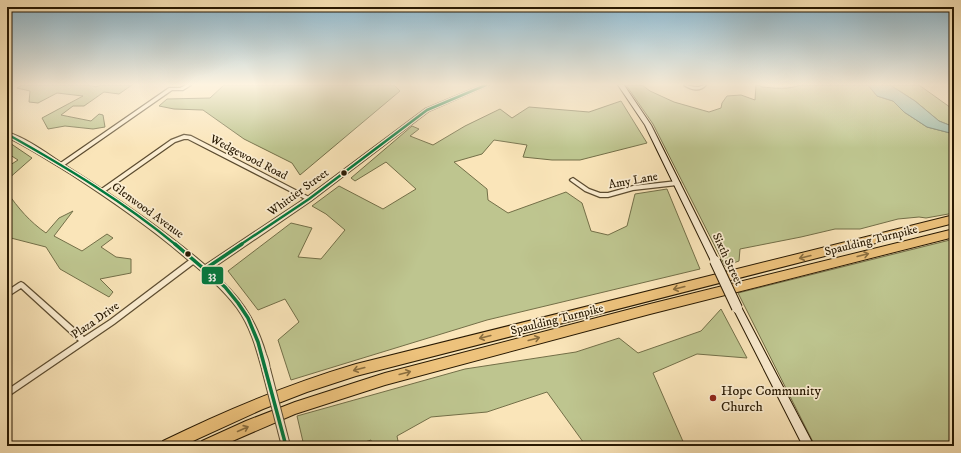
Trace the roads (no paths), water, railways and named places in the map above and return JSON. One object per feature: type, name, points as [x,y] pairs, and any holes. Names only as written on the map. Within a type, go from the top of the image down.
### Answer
[{"type":"highway","name":"Spaulding Turnpike","points":[[168,446],[256,404],[300,387],[356,370],[953,219]]},
{"type":"highway","name":"Spaulding Turnpike","points":[[207,446],[292,408],[349,389],[650,309],[954,233]]},
{"type":"main road","name":"Sixth Street","points":[[636,106],[648,124],[737,308],[809,446]]},
{"type":"street","points":[[61,165],[143,106]]},
{"type":"street","name":"Whittier Street","points":[[204,269],[275,224],[427,110],[434,106]]},
{"type":"street","name":"Glenwood Avenue","points":[[7,134],[61,165],[156,228],[194,260],[228,292],[244,311],[257,337],[286,446]]},
{"type":"street","name":"Wedgewood Road","points":[[102,191],[180,138],[189,137],[309,199]]},
{"type":"street","name":"Amy Lane","points":[[573,180],[587,190],[600,195],[608,195],[633,188],[677,183]]},
{"type":"street","name":"Plaza Drive","points":[[7,394],[143,300],[194,260]]},
{"type":"street","points":[[7,294],[21,285],[84,341]]},
{"type":"place","name":"Hope Community Church","points":[[713,398]]}]
